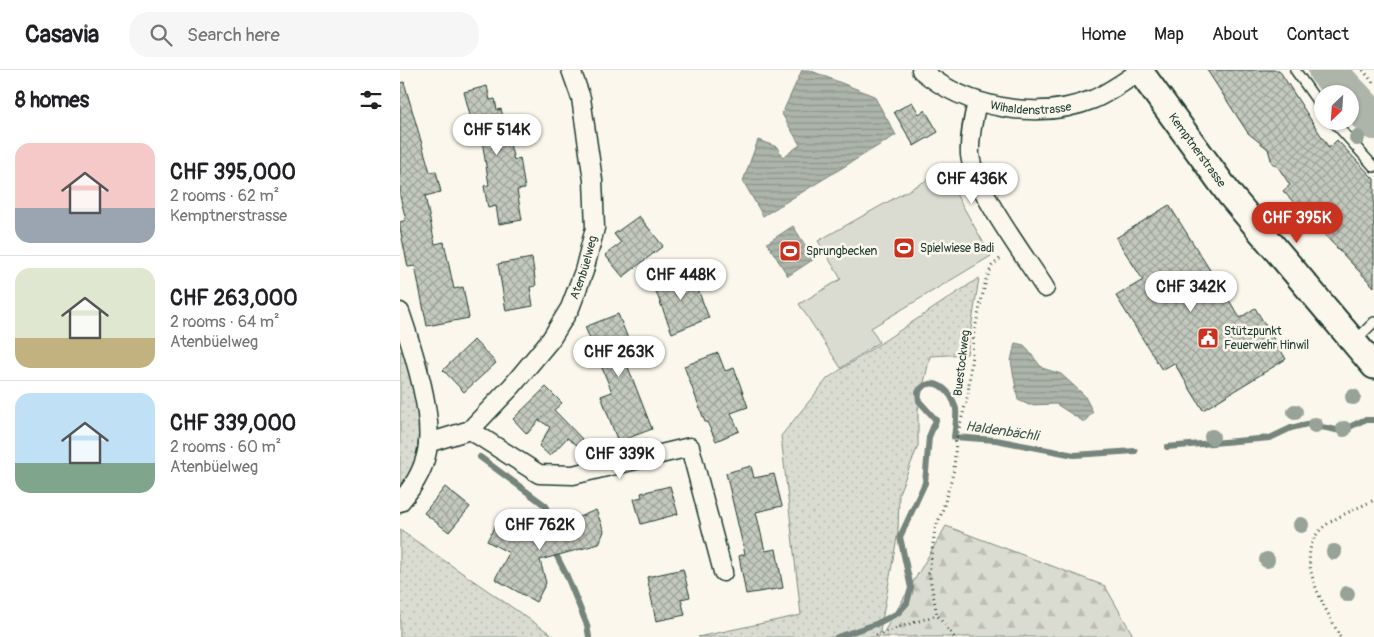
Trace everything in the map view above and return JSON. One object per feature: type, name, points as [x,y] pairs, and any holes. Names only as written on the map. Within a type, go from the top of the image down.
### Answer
[{"type":"street","name":"Atenbüelweg","points":[[428,444],[470,430],[512,386],[551,339],[570,308],[584,270],[595,228],[593,180],[581,98],[571,70]]},
{"type":"street","name":"Wihaldenstrasse","points":[[921,70],[950,90],[977,102],[1035,110],[1062,108],[1094,99],[1139,71]]},
{"type":"street","name":"Kemptnerstrasse","points":[[1139,71],[1230,195],[1365,352]]},
{"type":"street","points":[[977,102],[971,129],[970,157],[986,196],[1046,288]]},
{"type":"street","points":[[400,312],[421,386],[427,421],[428,444],[420,473],[400,502]]},
{"type":"street","points":[[470,430],[539,474],[573,475],[690,447],[723,572]]},
{"type":"lane","points":[[1294,70],[1314,97]]},
{"type":"lane","points":[[1341,130],[1374,167]]},
{"type":"lane","points":[[1365,352],[1374,322]]},
{"type":"path","points":[[1363,70],[1374,84]]},
{"type":"path","name":"Buestockweg","points":[[954,637],[937,615],[929,572],[935,529],[954,470],[956,440],[968,394],[974,333],[986,280],[992,266],[1016,243]]},
{"type":"path","points":[[1340,637],[1308,566],[1310,548],[1318,532],[1327,524],[1374,500]]},
{"type":"path","points":[[876,635],[937,615]]},
{"type":"green space","name":"Spielwiese Badi","points":[[943,171],[991,256],[871,328],[879,342],[841,368],[799,304],[841,279],[818,241]]},
{"type":"green space","points":[[979,278],[967,354],[930,356],[918,410],[918,446],[899,493],[898,532],[879,637],[698,637],[801,615],[781,436],[828,378]]},
{"type":"green space","points":[[400,351],[428,361],[434,456],[400,515]]},
{"type":"green space","points":[[946,526],[1105,586],[1134,637],[881,637]]},
{"type":"green space","points":[[400,530],[555,637],[400,637]]},
{"type":"shaded area","points":[[802,70],[809,70],[874,96],[896,135],[763,216],[743,181],[758,140],[777,147],[783,157],[800,145],[782,114]]},
{"type":"shaded area","name":"Sprungbecken","points":[[793,226],[814,259],[788,276],[767,243]]},
{"type":"shaded area","points":[[1015,343],[1024,345],[1042,368],[1061,374],[1084,395],[1093,412],[1084,422],[1056,404],[1029,405],[1018,400],[1011,361]]},
{"type":"building","points":[[1207,70],[1279,70],[1314,125],[1314,130],[1317,130],[1329,148],[1337,140],[1374,179],[1374,287],[1283,191],[1290,185],[1278,167],[1272,163],[1268,149],[1248,133]]},
{"type":"building","points":[[404,82],[430,172],[436,171],[441,192],[425,196],[435,244],[444,242],[454,289],[463,287],[469,318],[427,326],[415,266],[408,267],[400,228],[400,222],[406,220],[400,196],[400,83]]},
{"type":"building","points":[[487,86],[490,100],[495,99],[497,110],[501,109],[514,160],[520,158],[525,189],[517,190],[522,220],[499,224],[496,206],[488,208],[484,186],[489,185],[482,140],[477,129],[474,130],[464,92]]},
{"type":"building","points":[[912,102],[919,114],[925,110],[938,132],[914,146],[894,112]]},
{"type":"building","name":"Stützpunkt Feuerwehr Hinwil","points":[[1169,205],[1240,318],[1255,308],[1286,359],[1203,410],[1174,363],[1162,370],[1116,296],[1143,280],[1116,238]]},
{"type":"building","points":[[639,216],[663,246],[623,277],[605,255],[621,243],[614,234]]},
{"type":"building","points":[[532,258],[536,286],[530,287],[533,306],[506,311],[498,264]]},
{"type":"building","points":[[690,269],[709,318],[672,333],[653,284]]},
{"type":"building","points":[[618,314],[636,358],[626,362],[652,429],[618,442],[601,396],[612,392],[585,327]]},
{"type":"building","points":[[474,340],[496,363],[464,392],[443,370]]},
{"type":"building","points":[[718,353],[725,371],[734,368],[748,407],[731,413],[739,431],[716,441],[707,422],[705,422],[684,366]]},
{"type":"building","points":[[546,387],[562,403],[554,410],[584,441],[580,447],[567,438],[550,456],[539,446],[550,427],[539,420],[527,434],[513,419]]},
{"type":"building","points":[[751,466],[754,478],[774,474],[782,506],[756,512],[765,551],[776,549],[783,588],[746,594],[739,556],[745,554],[726,473]]},
{"type":"building","points":[[670,486],[678,514],[641,524],[634,499],[642,497],[641,493]]},
{"type":"building","points":[[445,487],[470,507],[449,532],[424,513]]},
{"type":"building","points":[[596,510],[604,531],[599,544],[540,560],[546,583],[536,602],[495,579],[509,553],[487,541],[499,518],[537,539],[566,527],[564,523]]},
{"type":"building","points":[[683,569],[690,597],[681,599],[685,615],[656,621],[647,577]]},
{"type":"waterway","points":[[1327,70],[1341,85]]},
{"type":"waterway","points":[[1359,105],[1374,121]]},
{"type":"waterway","name":"Haldenbächli","points":[[837,637],[876,624],[898,613],[907,603],[911,588],[900,537],[925,483],[929,437],[936,420],[919,401],[918,392],[923,386],[929,384],[941,386],[954,402],[956,409],[954,437],[996,440],[1074,455],[1135,451]]},
{"type":"waterway","name":"Haldenbächli","points":[[1167,447],[1270,438],[1291,428],[1307,424],[1341,431],[1364,420],[1374,420]]},
{"type":"waterway","points":[[480,457],[546,506],[549,541],[566,574],[587,625],[589,637]]},
{"type":"place","name":"Spielwiese Badi","points":[[904,248]]},
{"type":"place","name":"Sprungbecken","points":[[790,251]]},
{"type":"place","name":"Stützpunkt Feuerwehr Hinwil","points":[[1208,338]]}]
